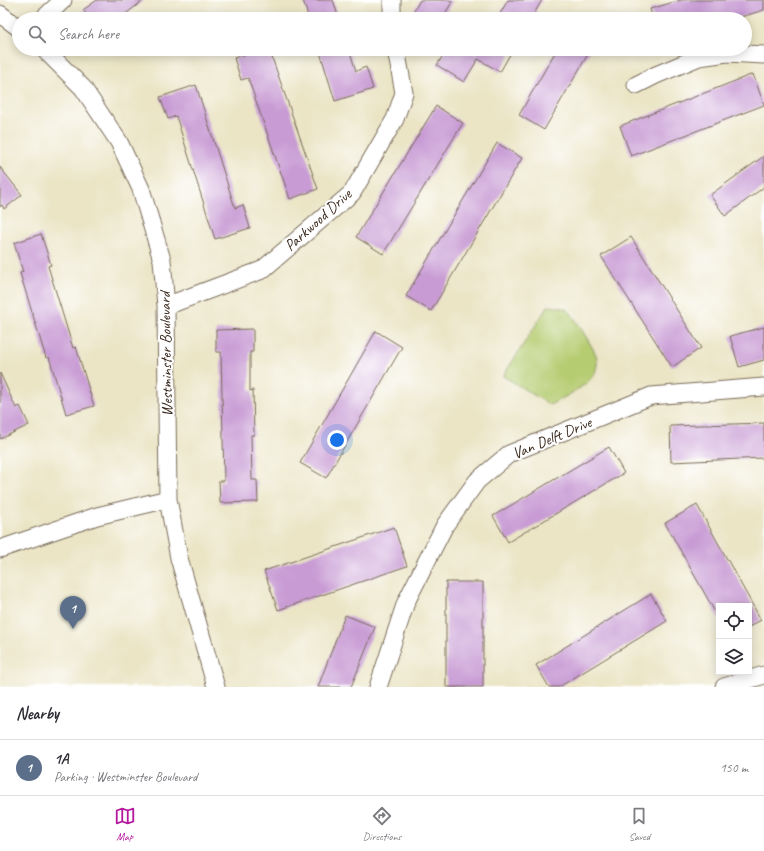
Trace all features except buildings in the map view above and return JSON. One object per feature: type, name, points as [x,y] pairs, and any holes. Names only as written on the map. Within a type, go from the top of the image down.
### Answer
[{"type":"street","points":[[50,12],[63,0]]},
{"type":"street","points":[[392,0],[392,12]]},
{"type":"street","points":[[0,14],[12,23]]},
{"type":"street","points":[[752,54],[764,55]]},
{"type":"street","name":"Westminster Boulevard","points":[[51,56],[83,88],[120,142],[141,189],[162,260],[166,306],[168,499],[179,558],[216,687]]},
{"type":"street","name":"Parkwood Drive","points":[[166,306],[262,270],[352,193],[395,118],[404,93],[397,56]]},
{"type":"street","points":[[636,85],[699,57],[706,56]]},
{"type":"street","name":"Van Delft Drive","points":[[378,687],[406,602],[445,525],[477,481],[509,454],[651,396],[764,387]]},
{"type":"street","points":[[0,549],[97,516],[168,499]]},
{"type":"street","points":[[724,687],[764,675]]},
{"type":"green space","points":[[548,306],[562,307],[571,313],[592,347],[596,355],[597,362],[595,373],[587,383],[550,405],[503,376]]},
{"type":"place","name":"1A","points":[[73,629]]}]
